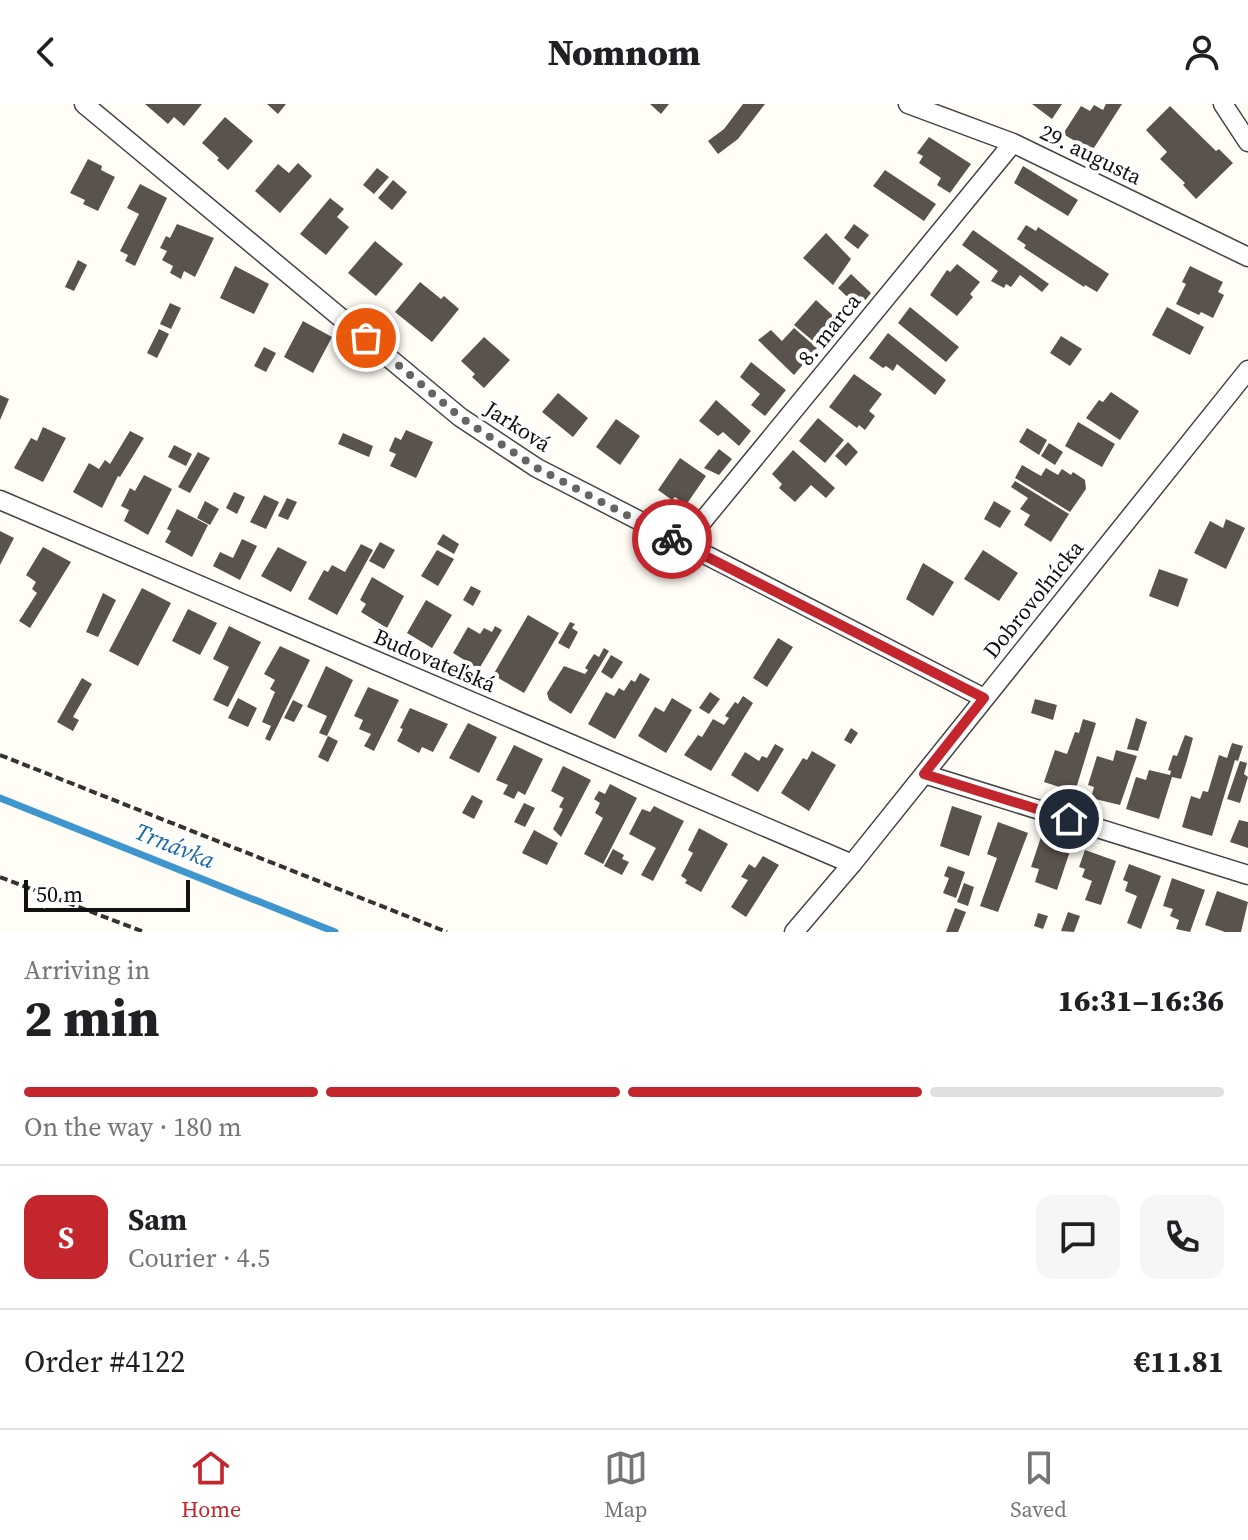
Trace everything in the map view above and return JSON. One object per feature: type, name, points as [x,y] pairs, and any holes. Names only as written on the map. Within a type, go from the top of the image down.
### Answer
[{"type":"street","name":"Jarková","points":[[84,104],[460,417],[537,468],[984,698]]},
{"type":"street","name":"29. augusta","points":[[908,104],[1013,143],[1248,257]]},
{"type":"street","points":[[1223,104],[1248,142]]},
{"type":"street","name":"8. marca","points":[[683,545],[1013,143]]},
{"type":"street","name":"Dobrovoľnícka","points":[[794,932],[1248,370]]},
{"type":"street","name":"Budovateľská","points":[[0,500],[852,864]]},
{"type":"street","points":[[924,774],[1248,875]]},
{"type":"path","points":[[0,755],[447,932]]},
{"type":"path","points":[[0,877],[144,932]]},
{"type":"building","points":[[145,104],[202,104],[184,126],[174,117],[168,124]]},
{"type":"building","points":[[267,104],[286,104],[278,114]]},
{"type":"building","points":[[650,104],[669,104],[661,114]]},
{"type":"building","points":[[743,104],[765,104],[738,139],[718,154],[708,141],[724,129]]},
{"type":"building","points":[[1032,104],[1062,104],[1052,119]]},
{"type":"building","points":[[1106,104],[1122,104],[1092,151],[1063,134],[1081,106],[1090,111],[1094,105],[1103,110]]},
{"type":"building","points":[[1170,106],[1216,151],[1219,149],[1233,163],[1196,199],[1183,185],[1185,183],[1160,159],[1167,152],[1146,130]]},
{"type":"building","points":[[225,117],[253,141],[228,170],[202,143]]},
{"type":"building","points":[[929,137],[971,164],[950,193],[937,185],[941,178],[919,163],[923,156],[917,153]]},
{"type":"building","points":[[88,159],[115,177],[98,211],[70,193]]},
{"type":"building","points":[[298,163],[312,176],[280,213],[255,191],[278,164],[289,173]]},
{"type":"building","points":[[1023,166],[1078,200],[1068,216],[1014,183]]},
{"type":"building","points":[[377,168],[389,177],[374,194],[363,185]]},
{"type":"building","points":[[885,170],[936,204],[924,221],[873,186]]},
{"type":"building","points":[[393,180],[407,192],[392,210],[378,198]]},
{"type":"building","points":[[140,184],[167,198],[135,266],[125,261],[128,255],[120,251],[139,214],[127,208]]},
{"type":"building","points":[[330,198],[344,209],[337,217],[349,227],[326,255],[300,234]]},
{"type":"building","points":[[177,224],[214,238],[195,277],[184,271],[181,279],[170,273],[173,266],[162,260],[167,251],[160,248]]},
{"type":"building","points":[[854,224],[869,235],[858,249],[844,238]]},
{"type":"building","points":[[1026,225],[1036,231],[1038,227],[1109,274],[1097,292],[1084,287],[1024,248],[1026,245],[1017,239]]},
{"type":"building","points":[[973,230],[1049,284],[1042,292],[1020,275],[1011,287],[1006,284],[1004,288],[991,281],[998,271],[962,245]]},
{"type":"building","points":[[826,233],[851,259],[833,285],[803,258]]},
{"type":"building","points":[[375,241],[403,264],[376,296],[348,273]]},
{"type":"building","points":[[78,260],[87,265],[74,291],[65,287]]},
{"type":"building","points":[[957,264],[980,282],[970,294],[973,297],[957,316],[930,295],[947,270],[950,272]]},
{"type":"building","points":[[235,266],[269,284],[254,314],[220,298]]},
{"type":"building","points":[[1190,266],[1223,282],[1218,292],[1224,295],[1213,318],[1176,304],[1186,284],[1182,282]]},
{"type":"building","points":[[851,274],[871,293],[859,308],[838,288]]},
{"type":"building","points":[[420,282],[459,309],[432,342],[395,312]]},
{"type":"building","points":[[816,300],[840,322],[819,346],[794,325]]},
{"type":"building","points":[[170,303],[181,308],[171,329],[160,324]]},
{"type":"building","points":[[910,307],[959,347],[946,362],[898,323]]},
{"type":"building","points":[[1167,307],[1204,327],[1190,355],[1152,335]]},
{"type":"building","points":[[303,321],[332,337],[313,373],[284,357]]},
{"type":"building","points":[[794,328],[817,348],[794,375],[758,340],[771,330],[782,341]]},
{"type":"building","points":[[159,329],[169,334],[157,358],[147,353]]},
{"type":"building","points":[[888,333],[946,380],[935,395],[897,364],[893,371],[869,358]]},
{"type":"building","points":[[1061,336],[1082,349],[1070,366],[1050,353]]},
{"type":"building","points":[[484,337],[510,360],[484,388],[461,361]]},
{"type":"building","points":[[264,347],[276,353],[266,372],[254,366]]},
{"type":"building","points":[[751,362],[786,390],[765,416],[751,405],[760,394],[740,377]]},
{"type":"building","points":[[854,374],[882,394],[869,411],[875,416],[865,430],[859,425],[857,428],[829,407]]},
{"type":"building","points":[[1111,392],[1139,411],[1120,440],[1086,418],[1099,400],[1103,402]]},
{"type":"building","points":[[558,393],[588,418],[573,437],[542,412]]},
{"type":"building","points":[[0,395],[9,399],[0,420]]},
{"type":"building","points":[[716,400],[751,431],[739,446],[723,432],[718,436],[699,421]]},
{"type":"building","points":[[818,418],[844,440],[825,463],[799,441]]},
{"type":"building","points":[[616,419],[640,436],[620,465],[596,447]]},
{"type":"building","points":[[1078,422],[1115,444],[1102,467],[1065,446]]},
{"type":"building","points":[[43,427],[66,438],[43,482],[14,468],[31,438],[37,441]]},
{"type":"building","points":[[1027,428],[1047,440],[1039,455],[1019,442]]},
{"type":"building","points":[[406,430],[433,442],[416,478],[390,466],[396,454],[389,451],[395,437],[401,440]]},
{"type":"building","points":[[130,431],[144,438],[118,476],[102,508],[73,492],[89,463],[99,469],[105,460],[110,464]]},
{"type":"building","points":[[343,433],[373,446],[369,457],[338,444]]},
{"type":"building","points":[[848,442],[858,452],[846,466],[835,456]]},
{"type":"building","points":[[1049,443],[1063,452],[1055,465],[1041,456]]},
{"type":"building","points":[[174,445],[192,454],[186,466],[168,457]]},
{"type":"building","points":[[719,449],[732,459],[719,475],[704,468]]},
{"type":"building","points":[[793,450],[835,488],[826,498],[811,485],[795,502],[779,488],[782,484],[772,474]]},
{"type":"building","points":[[198,452],[210,458],[190,493],[178,487]]},
{"type":"building","points":[[680,458],[706,476],[686,505],[658,490]]},
{"type":"building","points":[[1022,465],[1041,476],[1046,468],[1058,475],[1062,469],[1071,475],[1073,472],[1085,480],[1086,489],[1070,512],[1015,478]]},
{"type":"building","points":[[144,475],[172,489],[148,535],[124,521],[129,510],[121,506],[130,488],[135,491]]},
{"type":"building","points":[[1015,481],[1069,514],[1051,542],[1024,525],[1030,515],[1020,509],[1028,498],[1011,487]]},
{"type":"building","points":[[234,492],[245,497],[237,514],[226,508]]},
{"type":"building","points":[[264,495],[279,502],[266,529],[250,522]]},
{"type":"building","points":[[287,498],[297,502],[288,520],[278,516]]},
{"type":"building","points":[[205,501],[219,509],[210,525],[197,518]]},
{"type":"building","points":[[994,501],[1011,511],[1000,528],[984,519]]},
{"type":"building","points":[[177,509],[208,525],[192,557],[165,542],[171,531],[167,529]]},
{"type":"building","points":[[1226,519],[1245,528],[1226,569],[1194,553],[1210,521],[1223,528]]},
{"type":"building","points":[[0,531],[14,538],[0,565]]},
{"type":"building","points":[[443,534],[459,544],[454,554],[437,544]]},
{"type":"building","points":[[242,539],[257,546],[240,580],[213,566],[220,552],[233,558]]},
{"type":"building","points":[[380,542],[395,550],[384,569],[369,561]]},
{"type":"building","points":[[361,544],[373,550],[337,615],[308,599],[324,570],[328,572],[332,565],[345,572]]},
{"type":"building","points":[[43,547],[71,562],[30,628],[19,621],[37,593],[32,589],[36,582],[26,575]]},
{"type":"building","points":[[278,547],[307,562],[291,592],[261,576]]},
{"type":"building","points":[[437,550],[454,559],[438,586],[421,576]]},
{"type":"building","points":[[983,550],[1018,573],[999,601],[964,579]]},
{"type":"building","points":[[923,563],[954,582],[933,616],[906,599]]},
{"type":"building","points":[[1159,569],[1188,579],[1178,607],[1149,596]]},
{"type":"building","points":[[372,577],[404,596],[387,628],[361,612],[366,604],[360,600]]},
{"type":"building","points":[[471,586],[481,591],[473,606],[463,600]]},
{"type":"building","points":[[142,588],[171,603],[138,666],[109,651]]},
{"type":"building","points":[[103,593],[116,600],[98,637],[86,632]]},
{"type":"building","points":[[426,600],[452,615],[432,648],[407,633]]},
{"type":"building","points":[[188,609],[217,623],[200,655],[172,641]]},
{"type":"building","points":[[528,615],[559,633],[524,693],[493,675]]},
{"type":"building","points":[[570,622],[575,624],[572,628],[578,632],[569,649],[558,643]]},
{"type":"building","points":[[229,626],[261,642],[228,707],[213,700],[229,667],[213,659]]},
{"type":"building","points":[[495,626],[502,630],[479,669],[453,653],[468,627],[480,634],[484,628],[492,632]]},
{"type":"building","points":[[778,638],[793,647],[767,687],[753,678]]},
{"type":"building","points":[[280,646],[310,660],[270,741],[265,739],[271,726],[262,722],[275,692],[270,689],[275,680],[264,674]]},
{"type":"building","points":[[604,648],[609,651],[571,714],[549,700],[547,693],[564,666],[585,674],[588,670],[585,668],[594,654],[599,657]]},
{"type":"building","points":[[611,655],[623,662],[612,679],[601,672]]},
{"type":"building","points":[[326,666],[353,680],[327,736],[319,733],[327,716],[307,707]]},
{"type":"building","points":[[640,673],[650,679],[615,739],[588,724],[606,692],[614,696],[619,688],[624,691]]},
{"type":"building","points":[[82,678],[92,684],[73,717],[79,720],[73,731],[57,722]]},
{"type":"building","points":[[368,687],[399,700],[374,751],[364,746],[371,734],[359,729],[363,720],[354,716]]},
{"type":"building","points":[[710,692],[720,699],[709,714],[699,708]]},
{"type":"building","points":[[743,696],[753,703],[711,771],[684,755],[698,735],[702,737],[713,719],[724,725],[729,718],[725,716]]},
{"type":"building","points":[[238,698],[257,708],[248,727],[228,718]]},
{"type":"building","points":[[672,698],[692,710],[666,753],[638,736],[655,707],[664,712]]},
{"type":"building","points":[[1035,699],[1057,705],[1053,720],[1031,713]]},
{"type":"building","points":[[293,700],[303,705],[294,722],[284,718]]},
{"type":"building","points":[[410,708],[448,724],[433,752],[422,747],[419,753],[397,741]]},
{"type":"building","points":[[1136,718],[1147,722],[1138,751],[1127,749]]},
{"type":"building","points":[[1083,719],[1096,723],[1075,792],[1044,782],[1055,750],[1067,754]]},
{"type":"building","points":[[468,723],[497,737],[479,773],[449,758]]},
{"type":"building","points":[[851,728],[858,733],[851,744],[844,740]]},
{"type":"building","points":[[1185,735],[1193,738],[1187,760],[1181,779],[1172,777],[1159,819],[1126,809],[1136,777],[1146,780],[1149,770],[1170,775],[1171,771],[1168,770],[1173,755],[1177,756]]},
{"type":"building","points":[[328,736],[338,741],[328,762],[318,757]]},
{"type":"building","points":[[1232,743],[1243,746],[1238,761],[1235,760],[1212,836],[1182,827],[1191,796],[1200,799],[1203,791],[1208,792],[1219,755],[1227,758]]},
{"type":"building","points":[[775,744],[784,749],[758,792],[731,775],[745,752],[759,761],[762,756],[767,758]]},
{"type":"building","points":[[514,745],[543,759],[525,795],[518,791],[514,799],[503,794],[508,785],[496,780]]},
{"type":"building","points":[[1116,750],[1137,756],[1120,805],[1091,798],[1094,787],[1088,785],[1097,756],[1113,761]]},
{"type":"building","points":[[812,751],[836,765],[809,811],[781,793],[803,758],[807,760]]},
{"type":"building","points":[[1240,761],[1247,763],[1244,774],[1248,777],[1240,803],[1227,799]]},
{"type":"building","points":[[563,766],[591,780],[561,837],[553,829],[563,809],[559,807],[564,798],[551,791]]},
{"type":"building","points":[[610,784],[637,798],[603,864],[584,854],[603,818],[595,813],[600,803],[594,799],[599,791],[605,794]]},
{"type":"building","points":[[472,795],[483,801],[474,819],[462,813]]},
{"type":"building","points":[[524,803],[535,808],[525,827],[514,822]]},
{"type":"building","points":[[654,806],[684,821],[653,881],[641,875],[656,848],[629,834],[642,809],[650,812]]},
{"type":"building","points":[[952,806],[982,816],[969,856],[940,846]]},
{"type":"building","points":[[1239,820],[1248,822],[1248,848],[1230,842]]},
{"type":"building","points":[[998,822],[1028,833],[998,912],[980,906],[997,858],[987,854]]},
{"type":"building","points":[[699,828],[728,844],[701,892],[685,883],[687,880],[681,876],[693,853],[688,850]]},
{"type":"building","points":[[534,830],[558,843],[547,865],[522,853]]},
{"type":"building","points":[[1041,837],[1071,848],[1057,890],[1035,882],[1039,869],[1031,867]]},
{"type":"building","points":[[613,849],[629,862],[622,875],[604,866]]},
{"type":"building","points":[[1085,850],[1116,861],[1101,905],[1085,900],[1092,881],[1082,877],[1085,869],[1079,867]]},
{"type":"building","points":[[763,856],[779,865],[746,917],[731,907],[748,880],[741,877],[749,864],[755,868]]},
{"type":"building","points":[[1129,864],[1161,876],[1141,929],[1127,923],[1137,896],[1125,891],[1128,882],[1123,880]]},
{"type":"building","points":[[948,866],[965,872],[956,898],[943,893],[949,878],[944,876]]},
{"type":"building","points":[[1172,878],[1205,890],[1190,932],[1176,929],[1179,920],[1170,916],[1173,909],[1163,906]]},
{"type":"building","points":[[964,883],[974,887],[968,906],[957,902]]},
{"type":"building","points":[[1217,891],[1248,902],[1241,932],[1225,932],[1205,925]]},
{"type":"building","points":[[955,908],[966,912],[958,932],[946,932]]},
{"type":"building","points":[[1068,912],[1080,916],[1074,932],[1061,931]]},
{"type":"building","points":[[1038,913],[1048,916],[1043,929],[1034,926]]},
{"type":"waterway","name":"Trnávka","points":[[0,798],[335,932]]},
{"type":"way so far","points":[[366,338],[460,417],[537,468],[672,539]]},
{"type":"route","points":[[672,539],[984,698],[924,774],[1069,819]]}]
